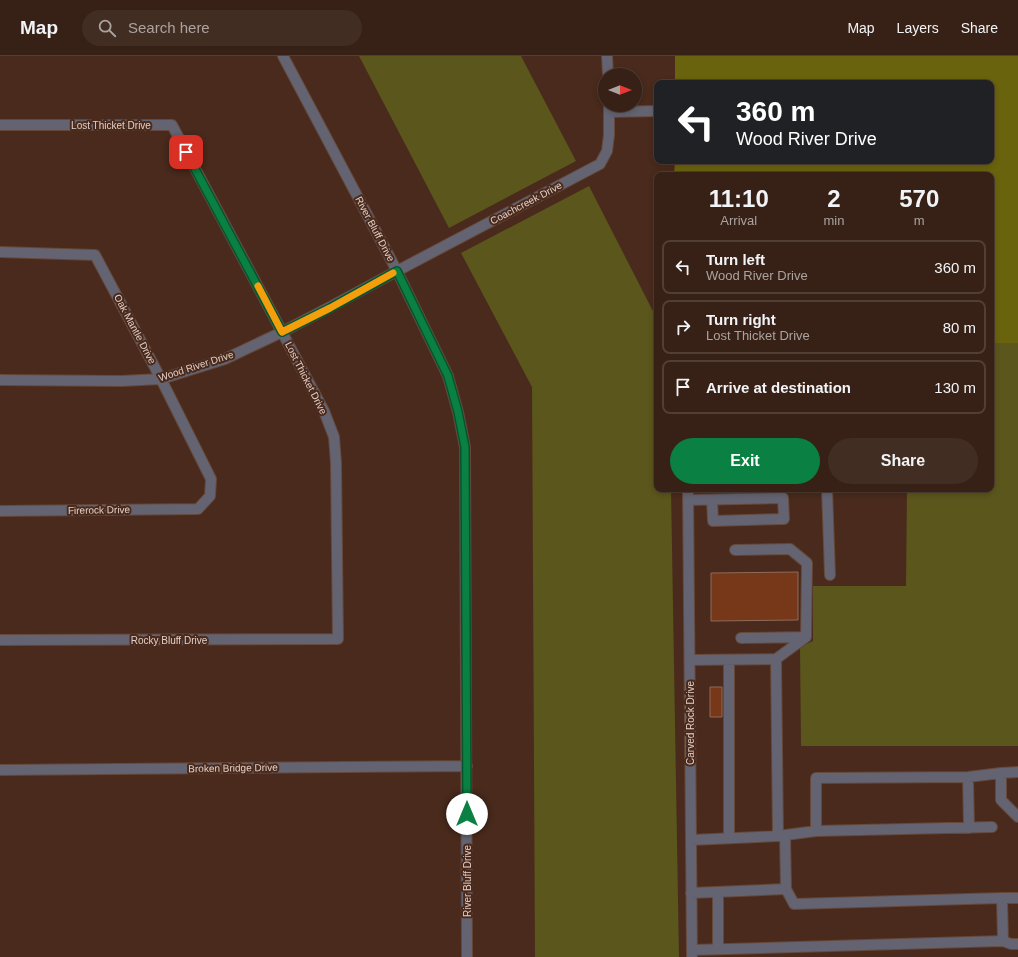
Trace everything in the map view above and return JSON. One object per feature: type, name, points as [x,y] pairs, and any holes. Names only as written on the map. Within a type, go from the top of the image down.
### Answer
[{"type":"street","name":"River Bluff Drive","points":[[283,56],[397,271],[448,376],[458,412],[465,447],[467,957]]},
{"type":"street","points":[[607,56],[608,68]]},
{"type":"street","points":[[642,110],[654,111]]},
{"type":"street","name":"Coachcreek Drive","points":[[397,271],[600,164],[608,146],[609,112]]},
{"type":"street","name":"Lost Thicket Drive","points":[[0,125],[172,125],[324,411],[334,437],[336,463],[338,639]]},
{"type":"street","name":"Oak Mantle Drive","points":[[0,252],[95,255],[161,379],[211,479],[210,496],[198,509]]},
{"type":"street","name":"Wood River Drive","points":[[0,380],[121,381],[161,379],[225,359],[330,308],[397,271]]},
{"type":"street","name":"Carved Rock Drive","points":[[688,492],[692,954]]},
{"type":"street","points":[[827,492],[830,575]]},
{"type":"street","points":[[688,500],[783,498],[784,519],[713,521],[712,500]]},
{"type":"street","name":"Firerock Drive","points":[[0,512],[198,509]]},
{"type":"street","points":[[735,550],[790,549],[807,563],[806,637]]},
{"type":"street","points":[[690,660],[776,659],[806,637]]},
{"type":"street","points":[[741,638],[806,637]]},
{"type":"street","name":"Rocky Bluff Drive","points":[[0,640],[338,639]]},
{"type":"street","points":[[776,659],[781,835],[786,889],[794,904],[1018,898]]},
{"type":"street","points":[[729,660],[729,838]]},
{"type":"street","name":"Broken Bridge Drive","points":[[0,770],[467,766]]},
{"type":"street","points":[[816,831],[816,778],[968,777],[1001,772],[1018,772]]},
{"type":"street","points":[[1001,772],[1001,800],[1018,817]]},
{"type":"street","points":[[968,777],[969,828]]},
{"type":"street","points":[[691,840],[781,835],[816,831],[992,827]]},
{"type":"street","points":[[691,893],[786,889]]},
{"type":"street","points":[[718,892],[718,950]]},
{"type":"street","points":[[1002,898],[1003,942]]},
{"type":"street","points":[[692,954],[718,950],[1003,942],[1018,944]]},
{"type":"shaded area","points":[[359,56],[521,56],[576,161],[449,228]]},
{"type":"shaded area","points":[[675,56],[1018,56],[1018,343],[994,343],[994,172],[674,172],[675,164],[994,164],[994,80],[675,80]]},
{"type":"shaded area","points":[[589,186],[654,313],[654,492],[671,492],[679,957],[535,957],[532,387],[461,253]]},
{"type":"shaded area","points":[[994,343],[1018,343],[1018,746],[801,746],[800,647],[813,641],[813,586],[906,586],[907,492],[994,492]]},
{"type":"building","points":[[798,572],[798,620],[711,621],[711,573]]},
{"type":"building","points":[[710,687],[722,687],[722,717],[710,717]]},
{"type":"slow traffic","points":[[258,286],[282,332],[330,308],[393,273]]},
{"type":"route","points":[[186,152],[282,332],[330,308],[397,271],[448,376],[458,412],[465,447],[467,814]]}]
